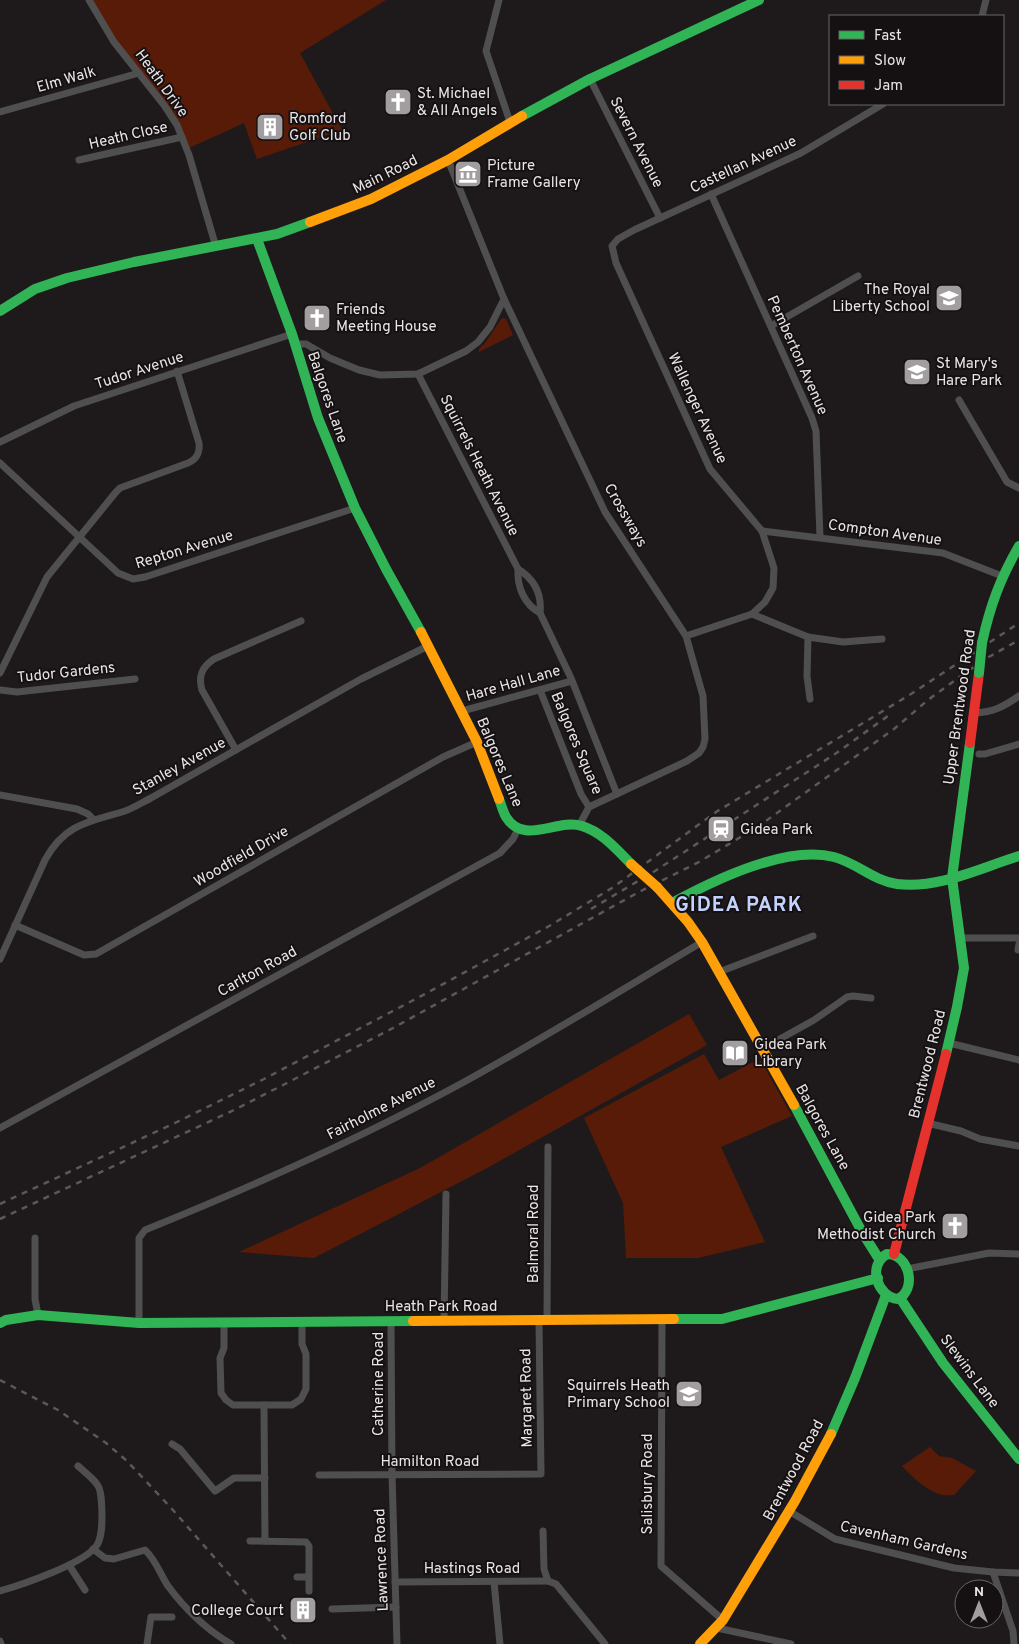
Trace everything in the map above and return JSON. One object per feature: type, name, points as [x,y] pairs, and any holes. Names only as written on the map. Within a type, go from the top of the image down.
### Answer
[{"type":"street","name":"Heath Drive","points":[[89,0],[114,42],[164,105],[182,137],[216,246]]},
{"type":"street","points":[[499,0],[486,51],[510,122]]},
{"type":"street","name":"Main Road","points":[[0,310],[34,289],[67,278],[134,262],[277,234],[371,199],[448,160],[510,122],[590,79],[759,0]]},
{"type":"street","points":[[982,15],[986,0]]},
{"type":"street","name":"Elm Walk","points":[[0,112],[138,73]]},
{"type":"street","name":"Severn Avenue","points":[[590,79],[660,218]]},
{"type":"street","name":"Castellan Avenue","points":[[612,246],[629,233],[801,153],[881,105]]},
{"type":"street","name":"Heath Close","points":[[79,160],[182,137]]},
{"type":"street","name":"Crossways","points":[[448,160],[504,299],[605,512],[686,636],[703,696],[705,739],[699,753],[687,761],[589,807]]},
{"type":"street","name":"Pemberton Avenue","points":[[711,194],[812,418],[816,432],[820,537]]},
{"type":"street","name":"Balgores Lane","points":[[257,239],[293,339],[318,418],[355,508],[462,711],[477,742],[509,822],[518,829],[530,832],[563,824],[581,825],[603,838],[672,903],[702,942],[798,1112],[862,1232],[879,1259]]},
{"type":"street","name":"Wallenger Avenue","points":[[612,246],[616,263],[710,469],[762,531],[774,568],[773,588],[765,602],[752,614],[686,636]]},
{"type":"street","points":[[771,326],[858,276]]},
{"type":"street","points":[[293,339],[359,370],[380,374],[418,374],[466,351],[478,342],[490,327],[504,299]]},
{"type":"street","name":"Tudor Avenue","points":[[0,442],[74,406],[177,371],[293,339]]},
{"type":"street","points":[[0,673],[47,577],[120,488],[188,463],[194,460],[198,454],[200,450],[199,443],[177,371]]},
{"type":"street","name":"Squirrels Heath Avenue","points":[[418,374],[518,569],[526,574],[537,589],[540,597],[540,613],[572,681]]},
{"type":"street","points":[[959,400],[1007,482],[1019,488]]},
{"type":"street","name":"Repton Avenue","points":[[0,463],[118,574],[139,579],[355,508]]},
{"type":"street","name":"Compton Avenue","points":[[762,531],[943,553],[1002,576]]},
{"type":"street","name":"Upper Brentwood Road","points":[[952,878],[982,643],[987,619],[1002,576],[1019,546]]},
{"type":"street","name":"Squirrels Heath Avenue","points":[[518,569],[517,578],[522,594],[533,609],[540,613]]},
{"type":"street","points":[[752,614],[808,637],[843,642],[882,639]]},
{"type":"street","points":[[236,750],[202,690],[200,682],[201,672],[206,664],[214,659],[301,621]]},
{"type":"street","points":[[808,637],[807,676],[810,698]]},
{"type":"street","name":"Stanley Avenue","points":[[0,959],[51,849],[66,834],[93,819],[134,807],[361,680],[428,646]]},
{"type":"street","name":"Tudor Gardens","points":[[0,690],[17,692],[135,679]]},
{"type":"street","name":"Hare Hall Lane","points":[[462,711],[572,681]]},
{"type":"street","name":"Balgores Square","points":[[572,681],[617,794]]},
{"type":"street","name":"Balgores Square","points":[[540,690],[581,794],[589,807]]},
{"type":"street","points":[[974,713],[989,712],[1001,708],[1019,696]]},
{"type":"street","name":"Woodfield Drive","points":[[15,925],[84,955],[96,954],[443,757],[477,742]]},
{"type":"street","points":[[979,754],[1019,744]]},
{"type":"street","points":[[0,795],[77,809],[88,814],[93,819]]},
{"type":"street","points":[[581,825],[589,807]]},
{"type":"street","name":"Carlton Road","points":[[0,1128],[500,853],[518,829]]},
{"type":"street","points":[[672,903],[724,876],[787,858],[821,855],[835,858],[879,880],[896,884],[912,884],[952,878],[1019,856]]},
{"type":"street","name":"Brentwood Road","points":[[894,1254],[949,1043],[964,968],[952,878]]},
{"type":"street","points":[[719,972],[813,936]]},
{"type":"street","points":[[960,938],[1019,938]]},
{"type":"street","name":"Fairholme Avenue","points":[[140,1323],[139,1238],[145,1230],[238,1192],[365,1134],[464,1082],[702,942]]},
{"type":"street","points":[[762,1048],[814,1020],[847,998],[853,996],[870,998]]},
{"type":"street","points":[[949,1043],[1019,1060]]},
{"type":"street","points":[[927,1122],[960,1131],[980,1139],[1019,1146]]},
{"type":"street","name":"Balmoral Road","points":[[543,1320],[548,1147]]},
{"type":"street","points":[[444,1322],[446,1194]]},
{"type":"street","points":[[35,1238],[35,1299],[38,1315]]},
{"type":"street","points":[[907,1269],[989,1253],[1019,1254]]},
{"type":"street","points":[[887,1254],[894,1254],[904,1261],[907,1269],[908,1288],[906,1294],[900,1298],[892,1298],[886,1295],[881,1288],[876,1268],[879,1259],[887,1254]]},
{"type":"street","name":"Heath Park Road","points":[[0,1323],[6,1320],[38,1315],[140,1323],[722,1319],[878,1278]]},
{"type":"street","name":"Brentwood Road","points":[[700,1644],[723,1620],[819,1459],[853,1383],[886,1295]]},
{"type":"street","name":"Slewins Lane","points":[[900,1298],[943,1363],[1019,1459]]},
{"type":"street","name":"Margaret Road","points":[[541,1474],[543,1320]]},
{"type":"street","name":"Salisbury Road","points":[[662,1320],[661,1566],[723,1620]]},
{"type":"street","points":[[224,1322],[224,1348],[220,1358],[221,1393],[226,1400],[233,1405],[292,1405],[302,1399],[306,1389],[306,1354],[302,1344],[302,1322]]},
{"type":"street","name":"Catherine Road","points":[[391,1322],[392,1475]]},
{"type":"street","points":[[264,1405],[265,1542]]},
{"type":"street","points":[[172,1444],[180,1449],[215,1491],[234,1478],[265,1478]]},
{"type":"street","points":[[0,1591],[69,1565],[94,1549],[98,1544],[102,1526],[101,1491],[97,1482],[78,1466]]},
{"type":"street","name":"Hamilton Road","points":[[319,1475],[541,1474]]},
{"type":"street","name":"Lawrence Road","points":[[392,1475],[397,1644]]},
{"type":"street","name":"Cavenham Gardens","points":[[789,1511],[835,1539],[954,1568],[1019,1573]]},
{"type":"street","points":[[543,1531],[544,1569],[548,1581],[556,1584],[605,1644]]},
{"type":"street","points":[[250,1541],[306,1542],[308,1546],[309,1591]]},
{"type":"street","points":[[94,1549],[105,1558],[114,1559],[145,1550],[151,1555],[168,1586],[191,1613],[218,1636],[232,1644]]},
{"type":"street","points":[[69,1565],[85,1590]]},
{"type":"street","points":[[993,1572],[1013,1631],[1014,1644]]},
{"type":"street","points":[[297,1577],[308,1577]]},
{"type":"street","name":"Hastings Road","points":[[395,1582],[548,1581]]},
{"type":"street","points":[[494,1582],[500,1644]]},
{"type":"street","points":[[332,1610],[396,1607]]},
{"type":"street","points":[[147,1644],[151,1616],[172,1617]]},
{"type":"street","points":[[717,1628],[790,1644]]},
{"type":"shaded area","name":"Romford Golf Club","points":[[89,0],[386,0],[300,53],[342,130],[257,159],[244,123],[187,149],[164,105],[114,42]]},
{"type":"shaded area","points":[[502,318],[506,319],[513,335],[479,352],[479,349]]},
{"type":"shaded area","points":[[689,1014],[707,1045],[489,1167],[314,1258],[239,1252],[420,1168]]},
{"type":"shaded area","points":[[704,1054],[719,1080],[757,1060],[758,1062],[761,1061],[792,1116],[721,1147],[765,1242],[698,1258],[626,1258],[623,1203],[584,1118]]},
{"type":"shaded area","points":[[930,1447],[939,1456],[952,1458],[976,1471],[954,1495],[942,1495],[925,1487],[902,1466]]},
{"type":"railway","points":[[0,1204],[175,1123],[264,1079],[551,925],[612,888],[716,812],[911,694],[1019,623]]},
{"type":"railway","points":[[0,1219],[232,1111],[283,1085],[393,1028],[639,892],[699,862],[759,826],[894,729],[958,678],[987,658],[1019,640]]},
{"type":"railway","points":[[591,909],[655,871],[835,754],[892,713]]},
{"type":"railway","points":[[0,1380],[58,1410],[106,1443],[127,1461],[172,1509],[290,1644]]},
{"type":"traffic: fast","points":[[522,116],[590,79],[759,0]]},
{"type":"traffic: fast","points":[[0,311],[35,289],[67,278],[134,262],[277,234],[310,222]]},
{"type":"traffic: fast","points":[[257,239],[292,334],[318,418],[355,508],[421,632]]},
{"type":"traffic: fast","points":[[982,643],[996,593],[1019,546]]},
{"type":"traffic: fast","points":[[979,673],[982,643]]},
{"type":"traffic: fast","points":[[946,1054],[964,968],[952,878],[970,743]]},
{"type":"traffic: fast","points":[[499,799],[506,817],[513,825],[522,830],[562,825],[582,826],[603,837],[631,864]]},
{"type":"traffic: fast","points":[[672,903],[729,875],[773,860],[794,856],[815,855],[834,857],[889,882],[913,885],[944,881],[1019,856]]},
{"type":"traffic: fast","points":[[794,1105],[862,1232],[879,1259]]},
{"type":"traffic: fast","points":[[887,1254],[901,1260],[906,1266],[908,1273],[908,1288],[898,1299],[885,1293],[877,1280],[877,1265],[887,1254]]},
{"type":"traffic: fast","points":[[674,1319],[722,1319],[878,1278]]},
{"type":"traffic: fast","points":[[831,1434],[855,1378],[886,1295]]},
{"type":"traffic: fast","points":[[900,1298],[943,1363],[1019,1459]]},
{"type":"traffic: fast","points":[[0,1323],[6,1320],[38,1315],[139,1323],[413,1321]]},
{"type":"traffic: slow","points":[[310,222],[371,199],[448,160],[522,116]]},
{"type":"traffic: slow","points":[[421,632],[477,742],[499,799]]},
{"type":"traffic: slow","points":[[631,864],[657,887]]},
{"type":"traffic: slow","points":[[657,887],[688,922],[702,942],[794,1105]]},
{"type":"traffic: slow","points":[[413,1321],[674,1319]]},
{"type":"traffic: slow","points":[[700,1644],[723,1620],[795,1501],[831,1434]]},
{"type":"traffic: jam","points":[[970,743],[979,673]]},
{"type":"traffic: jam","points":[[894,1254],[946,1054]]},
{"type":"place","name":"St. Michael & All Angels","points":[[398,102]]},
{"type":"place","name":"Romford Golf Club","points":[[270,127]]},
{"type":"place","name":"Picture Frame Gallery","points":[[468,174]]},
{"type":"place","name":"The Royal Liberty School","points":[[949,298]]},
{"type":"place","name":"Friends Meeting House","points":[[317,318]]},
{"type":"place","name":"St Mary's Hare Park","points":[[917,372]]},
{"type":"place","name":"Gidea Park","points":[[721,829]]},
{"type":"place","name":"Gidea Park Library","points":[[735,1053]]},
{"type":"place","name":"Gidea Park Methodist Church","points":[[955,1226]]},
{"type":"place","name":"Squirrels Heath Primary School","points":[[689,1394]]},
{"type":"place","name":"College Court","points":[[303,1610]]},
{"type":"district","name":"GIDEA PARK","points":[[739,904]]}]
